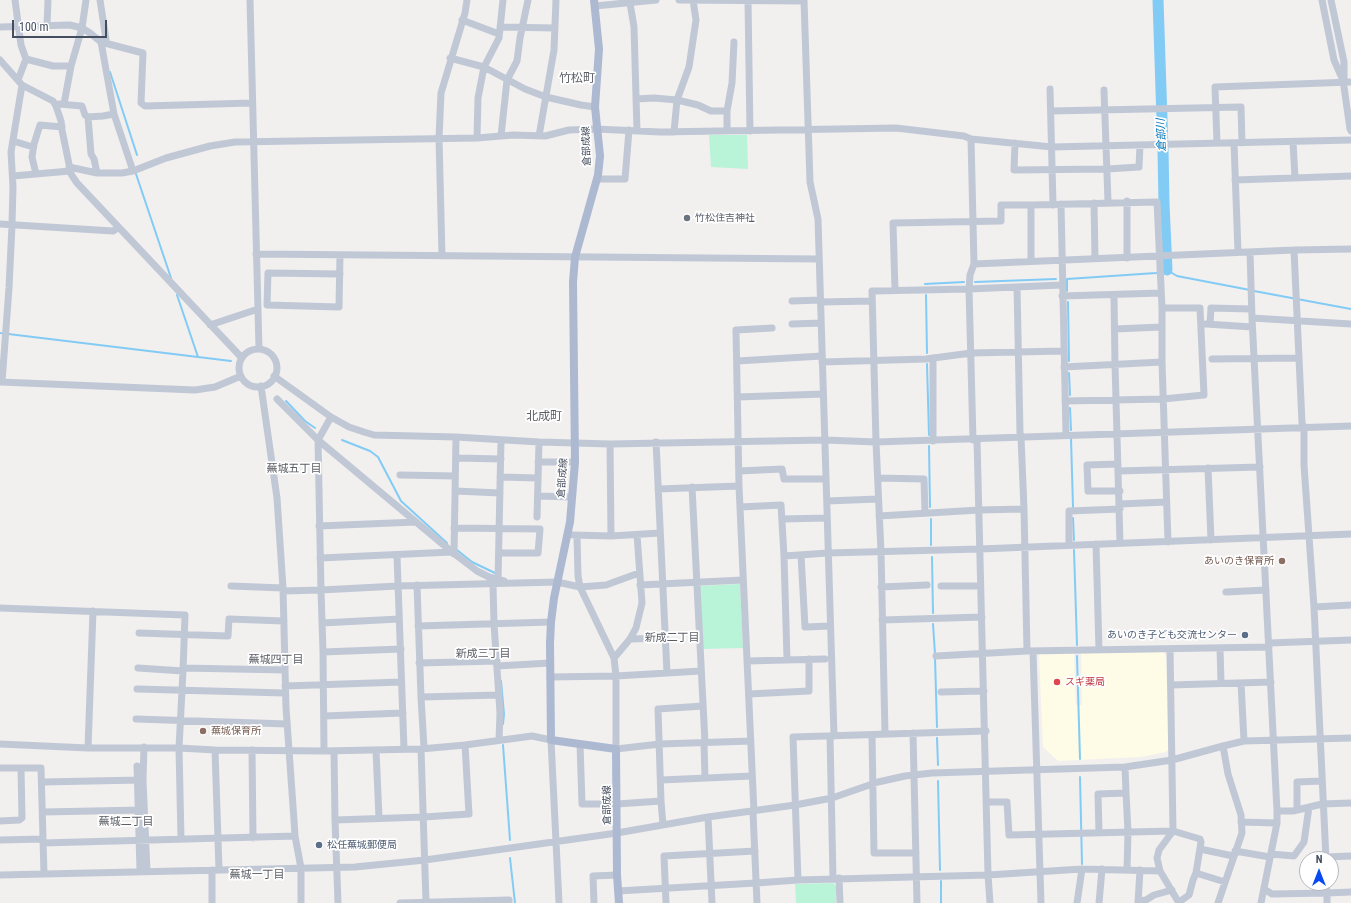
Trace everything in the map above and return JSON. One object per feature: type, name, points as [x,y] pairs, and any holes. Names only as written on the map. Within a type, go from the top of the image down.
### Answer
[{"type":"main road","name":"倉部成線","points":[[551,740],[551,622],[568,534],[575,462],[573,282],[576,257],[597,179],[600,156],[596,129],[595,107],[598,49],[595,3]]},
{"type":"main road","points":[[551,740],[616,749]]},
{"type":"main road","name":"倉部成線","points":[[616,749],[617,875],[619,903]]},
{"type":"street","points":[[15,0],[21,45],[26,59],[20,82],[11,152],[13,176],[12,225],[6,333],[1,382],[194,390],[215,387],[240,376]]},
{"type":"street","points":[[47,26],[48,0]]},
{"type":"street","points":[[64,104],[71,66],[82,28],[86,0]]},
{"type":"street","points":[[100,0],[106,39],[101,42]]},
{"type":"street","points":[[250,0],[259,349]]},
{"type":"street","points":[[442,256],[439,138],[441,93],[467,0]]},
{"type":"street","points":[[477,138],[478,98],[484,67],[499,38],[503,0]]},
{"type":"street","points":[[501,136],[507,80],[517,61],[528,0]]},
{"type":"street","points":[[539,136],[554,50],[556,0]]},
{"type":"street","points":[[595,3],[656,0]]},
{"type":"street","points":[[679,0],[804,0],[808,80],[810,182],[818,220],[830,626],[832,736],[831,799],[836,879],[840,903]]},
{"type":"street","points":[[674,132],[677,100],[689,67],[696,20],[693,0]]},
{"type":"street","points":[[748,0],[750,131]]},
{"type":"street","points":[[1322,0],[1334,60],[1347,82]]},
{"type":"street","points":[[1331,0],[1344,62],[1351,132]]},
{"type":"street","points":[[597,179],[625,179],[633,130],[636,99],[634,27],[627,2]]},
{"type":"street","points":[[462,20],[499,30],[522,27],[555,28]]},
{"type":"street","points":[[0,27],[70,25],[82,28],[101,42],[143,53],[141,103],[145,106],[252,103]]},
{"type":"street","points":[[101,42],[114,114],[133,171]]},
{"type":"street","points":[[727,131],[727,111],[732,82],[734,42]]},
{"type":"street","points":[[450,58],[484,67],[525,89],[581,106],[595,107]]},
{"type":"street","points":[[26,59],[53,66],[71,66]]},
{"type":"street","points":[[0,60],[20,82],[54,104],[59,112],[70,169],[77,183],[242,358]]},
{"type":"street","points":[[1217,143],[1215,87],[1347,82]]},
{"type":"street","points":[[1050,89],[1053,205]]},
{"type":"street","points":[[1104,90],[1108,202]]},
{"type":"street","points":[[636,99],[654,98],[677,100],[711,110],[727,111]]},
{"type":"street","points":[[54,104],[82,106],[85,115],[88,117],[91,154],[94,159],[96,173]]},
{"type":"street","points":[[1051,111],[1241,107],[1242,143]]},
{"type":"street","points":[[88,117],[114,114]]},
{"type":"street","points":[[36,174],[32,157],[33,147],[40,126],[62,127]]},
{"type":"street","points":[[13,176],[70,169],[96,173],[122,173],[133,171],[166,158],[210,146],[235,142],[477,138],[513,135],[545,136],[569,130],[596,129],[674,132],[896,128],[964,136],[971,139],[1052,147],[1351,140]]},
{"type":"street","points":[[971,139],[974,264],[970,275],[969,289],[979,510],[980,586],[986,731],[988,875],[990,903]]},
{"type":"street","points":[[13,141],[33,147]]},
{"type":"street","points":[[1293,142],[1295,178]]},
{"type":"street","points":[[1015,143],[1014,170],[1107,169],[1139,167],[1140,145]]},
{"type":"street","points":[[1234,143],[1238,252]]},
{"type":"street","points":[[1235,180],[1351,176]]},
{"type":"street","points":[[1127,202],[1127,258]]},
{"type":"street","points":[[895,290],[893,223],[974,221],[1001,222],[1001,205],[1157,202],[1162,308],[1161,327],[1168,542]]},
{"type":"street","points":[[1094,203],[1095,258]]},
{"type":"street","points":[[1061,204],[1066,435]]},
{"type":"street","points":[[1031,205],[1031,261]]},
{"type":"street","points":[[0,224],[113,231],[118,228]]},
{"type":"street","points":[[974,264],[1238,252],[1351,249]]},
{"type":"street","points":[[1294,250],[1302,422],[1304,427],[1304,465],[1314,607],[1322,804],[1325,851]]},
{"type":"street","points":[[1250,252],[1251,310],[1277,811],[1277,823],[1261,903]]},
{"type":"street","points":[[256,254],[819,259]]},
{"type":"street","points":[[340,255],[340,274],[339,307],[267,305],[268,273],[340,274]]},
{"type":"street","points":[[885,734],[881,552],[873,361],[872,291],[1062,285]]},
{"type":"street","points":[[1017,286],[1020,433],[1022,437],[1025,547],[1040,834],[1041,903]]},
{"type":"street","points":[[1062,296],[1161,293]]},
{"type":"street","points":[[1114,295],[1120,491],[1120,543]]},
{"type":"street","points":[[792,300],[872,301]]},
{"type":"street","points":[[1065,401],[1163,399],[1204,395],[1200,308],[1162,308]]},
{"type":"street","points":[[1210,324],[1211,308],[1251,310]]},
{"type":"street","points":[[210,325],[258,309]]},
{"type":"street","points":[[1252,318],[1351,324]]},
{"type":"street","points":[[792,324],[821,323]]},
{"type":"street","points":[[1200,325],[1210,324],[1252,327]]},
{"type":"street","points":[[1115,329],[1161,327]]},
{"type":"street","points":[[757,903],[739,486],[736,330],[772,328]]},
{"type":"street","points":[[259,349],[269,353],[275,361],[276,366],[274,376],[268,383],[260,386],[251,385],[240,376],[239,367],[242,358],[249,351],[259,349]]},
{"type":"street","points":[[737,361],[822,359],[873,361],[932,358],[971,353],[1064,351]]},
{"type":"street","points":[[932,358],[934,441]]},
{"type":"street","points":[[1212,359],[1299,358]]},
{"type":"street","points":[[1064,367],[1162,362]]},
{"type":"street","points":[[274,376],[331,416],[349,426],[374,434],[574,444],[825,440],[876,442],[934,441],[1258,428],[1351,426]]},
{"type":"street","points":[[260,386],[277,498],[283,590],[288,750],[294,836],[301,868],[301,903]]},
{"type":"street","points":[[738,398],[823,394]]},
{"type":"street","points":[[277,399],[318,440],[453,553],[495,582]]},
{"type":"street","points":[[324,751],[324,684],[318,440],[331,416]]},
{"type":"street","points":[[453,553],[456,437]]},
{"type":"street","points":[[499,740],[499,695],[494,624],[495,582],[499,530],[501,440]]},
{"type":"street","points":[[537,517],[539,442]]},
{"type":"street","points":[[656,442],[667,673]]},
{"type":"street","points":[[610,444],[611,536]]},
{"type":"street","points":[[456,458],[501,459]]},
{"type":"street","points":[[538,462],[575,462]]},
{"type":"street","points":[[1120,491],[1088,491],[1087,465],[1165,470],[1260,467]]},
{"type":"street","points":[[1208,468],[1211,540]]},
{"type":"street","points":[[739,471],[782,469],[784,479],[825,479]]},
{"type":"street","points":[[400,475],[455,476]]},
{"type":"street","points":[[500,477],[538,478]]},
{"type":"street","points":[[878,478],[924,479],[924,513]]},
{"type":"street","points":[[658,489],[739,486]]},
{"type":"street","points":[[692,487],[703,706],[705,778]]},
{"type":"street","points":[[455,491],[500,493]]},
{"type":"street","points":[[538,496],[572,497]]},
{"type":"street","points":[[827,501],[878,499]]},
{"type":"street","points":[[1069,545],[1069,511],[1166,502]]},
{"type":"street","points":[[740,507],[781,505],[784,556],[786,659]]},
{"type":"street","points":[[879,516],[1024,509]]},
{"type":"street","points":[[782,519],[827,518]]},
{"type":"street","points":[[319,526],[416,522]]},
{"type":"street","points":[[454,528],[499,530],[540,529],[538,553],[498,553]]},
{"type":"street","points":[[568,534],[577,536],[611,536],[660,533]]},
{"type":"street","points":[[784,556],[828,553],[980,549],[1351,534]]},
{"type":"street","points":[[614,658],[630,639],[636,628],[642,603],[637,535]]},
{"type":"street","points":[[577,536],[578,576],[580,587],[614,658],[616,676],[616,749],[660,744],[751,740]]},
{"type":"street","points":[[1096,544],[1099,650]]},
{"type":"street","points":[[320,558],[453,553]]},
{"type":"street","points":[[801,555],[805,626],[830,626]]},
{"type":"street","points":[[397,556],[404,749]]},
{"type":"street","points":[[231,586],[283,590],[321,590],[495,582],[558,582],[580,587],[606,585],[639,573]]},
{"type":"street","points":[[640,585],[743,580]]},
{"type":"street","points":[[417,585],[426,902]]},
{"type":"street","points":[[881,587],[927,585]]},
{"type":"street","points":[[941,586],[980,586]]},
{"type":"street","points":[[1226,592],[1266,590]]},
{"type":"street","points":[[1314,607],[1351,605]]},
{"type":"street","points":[[0,608],[185,615],[179,748],[181,839]]},
{"type":"street","points":[[88,748],[93,611]]},
{"type":"street","points":[[882,620],[982,617]]},
{"type":"street","points":[[138,632],[228,636],[229,619],[284,620]]},
{"type":"street","points":[[322,623],[399,619]]},
{"type":"street","points":[[418,626],[551,622]]},
{"type":"street","points":[[630,639],[665,638]]},
{"type":"street","points":[[936,656],[1030,651],[1220,648],[1351,640]]},
{"type":"street","points":[[323,652],[401,648]]},
{"type":"street","points":[[1220,648],[1221,683]]},
{"type":"street","points":[[987,802],[1007,802],[1009,835],[1173,831],[1200,840],[1201,842],[1196,873],[1189,895],[1179,902],[1160,871],[1157,858],[1159,850],[1173,831],[1170,649]]},
{"type":"street","points":[[749,694],[809,691],[809,659]]},
{"type":"street","points":[[747,661],[825,659]]},
{"type":"street","points":[[419,663],[550,663]]},
{"type":"street","points":[[138,668],[285,670]]},
{"type":"street","points":[[550,677],[616,676],[701,671]]},
{"type":"street","points":[[137,689],[285,690],[324,684],[401,682]]},
{"type":"street","points":[[1171,685],[1270,682]]},
{"type":"street","points":[[1241,683],[1244,742]]},
{"type":"street","points":[[941,692],[984,691]]},
{"type":"street","points":[[421,697],[499,695]]},
{"type":"street","points":[[663,825],[658,709],[703,706]]},
{"type":"street","points":[[324,716],[402,713]]},
{"type":"street","points":[[136,719],[287,724]]},
{"type":"street","points":[[798,880],[793,737],[986,731]]},
{"type":"street","points":[[913,734],[917,903]]},
{"type":"street","points":[[872,735],[874,853],[916,853]]},
{"type":"street","points":[[0,744],[88,748],[144,747],[215,750],[334,751],[466,745],[532,736],[551,740],[559,903]]},
{"type":"street","points":[[0,875],[336,868],[425,860],[617,833],[708,817],[753,812],[831,799],[873,784],[904,776],[1126,767],[1172,760],[1223,746],[1244,742],[1351,738]]},
{"type":"street","points":[[580,744],[582,804],[617,804],[661,801]]},
{"type":"street","points":[[335,820],[469,814],[466,745]]},
{"type":"street","points":[[1221,902],[1225,882],[1242,832],[1240,815],[1228,774],[1223,746]]},
{"type":"street","points":[[143,871],[140,780],[144,747]]},
{"type":"street","points":[[212,903],[217,838],[215,750]]},
{"type":"street","points":[[252,750],[254,838]]},
{"type":"street","points":[[376,750],[379,818]]},
{"type":"street","points":[[334,751],[338,903]]},
{"type":"street","points":[[137,766],[140,780]]},
{"type":"street","points":[[1126,767],[1128,832],[1127,870]]},
{"type":"street","points":[[0,768],[42,768],[44,874]]},
{"type":"street","points":[[0,820],[19,820],[22,818],[21,768]]},
{"type":"street","points":[[661,780],[752,776]]},
{"type":"street","points":[[42,782],[140,780]]},
{"type":"street","points":[[1297,810],[1297,782],[1321,781]]},
{"type":"street","points":[[1098,832],[1098,794],[1126,793]]},
{"type":"street","points":[[1277,811],[1297,810],[1322,804],[1351,803]]},
{"type":"street","points":[[1200,849],[1234,854],[1294,856],[1304,842],[1309,807]]},
{"type":"street","points":[[43,812],[141,810]]},
{"type":"street","points":[[708,817],[712,903]]},
{"type":"street","points":[[1241,822],[1277,823]]},
{"type":"street","points":[[0,840],[143,840],[294,836]]},
{"type":"street","points":[[666,903],[664,856],[755,851]]},
{"type":"street","points":[[1339,857],[1351,856]]},
{"type":"street","points":[[618,891],[798,880],[988,875],[1082,869],[1160,871]]},
{"type":"street","points":[[1077,903],[1082,869]]},
{"type":"street","points":[[1099,903],[1102,869]]},
{"type":"street","points":[[1140,870],[1138,902],[1146,900],[1154,895],[1172,890]]},
{"type":"street","points":[[1196,873],[1225,882]]},
{"type":"street","points":[[594,903],[593,876],[617,875]]},
{"type":"street","points":[[1264,889],[1272,894],[1351,892]]},
{"type":"street","points":[[1327,893],[1327,903]]},
{"type":"street","points":[[400,903],[509,900],[509,903]]},
{"type":"shaded area","points":[[1164,652],[1166,657],[1169,749],[1166,752],[1141,757],[1058,761],[1043,747],[1040,654],[1074,653],[1076,705],[1082,705],[1081,653]]},
{"type":"green space","points":[[709,135],[747,135],[748,169],[711,167]]},
{"type":"green space","points":[[740,584],[743,648],[702,649],[699,586]]},
{"type":"green space","points":[[833,883],[836,886],[836,903],[796,903],[795,884]]},
{"type":"waterway","name":"倉部川","points":[[1158,0],[1167,270]]},
{"type":"waterway","points":[[110,72],[137,155]]},
{"type":"waterway","points":[[136,174],[171,278]]},
{"type":"waterway","points":[[1067,291],[1067,279],[1156,273],[1167,270],[1177,276],[1250,290]]},
{"type":"waterway","points":[[975,282],[1056,279]]},
{"type":"waterway","points":[[925,284],[964,282]]},
{"type":"waterway","points":[[1254,291],[1351,309]]},
{"type":"waterway","points":[[177,295],[198,357]]},
{"type":"waterway","points":[[926,295],[927,353]]},
{"type":"waterway","points":[[1068,302],[1069,361]]},
{"type":"waterway","points":[[0,333],[231,361]]},
{"type":"waterway","points":[[927,364],[929,435]]},
{"type":"waterway","points":[[1069,373],[1070,395]]},
{"type":"waterway","points":[[286,401],[305,421],[315,428]]},
{"type":"waterway","points":[[1070,408],[1071,430]]},
{"type":"waterway","points":[[1071,438],[1073,507]]},
{"type":"waterway","points":[[342,440],[370,451],[378,457],[401,501],[447,543]]},
{"type":"waterway","points":[[929,446],[930,507]]},
{"type":"waterway","points":[[1073,518],[1074,540]]},
{"type":"waterway","points":[[931,519],[931,545]]},
{"type":"waterway","points":[[457,550],[472,562],[495,573]]},
{"type":"waterway","points":[[1074,550],[1077,645]]},
{"type":"waterway","points":[[932,557],[933,613]]},
{"type":"waterway","points":[[933,624],[935,654]]},
{"type":"waterway","points":[[1077,656],[1080,759]]},
{"type":"waterway","points":[[935,658],[937,727]]},
{"type":"waterway","points":[[501,681],[504,714],[503,724]]},
{"type":"waterway","points":[[937,738],[938,765]]},
{"type":"waterway","points":[[503,745],[510,840]]},
{"type":"waterway","points":[[1080,777],[1082,864]]},
{"type":"waterway","points":[[938,781],[940,870]]},
{"type":"waterway","points":[[510,858],[515,903]]},
{"type":"waterway","points":[[941,881],[941,903]]},
{"type":"place","name":"竹松住吉神社","points":[[687,218]]},
{"type":"place","name":"あいのき保育所","points":[[1282,561]]},
{"type":"place","name":"あいのき子ども交流センター","points":[[1245,635]]},
{"type":"place","name":"スギ薬局","points":[[1057,682]]},
{"type":"place","name":"蕪城保育所","points":[[203,731]]},
{"type":"place","name":"松任蕪城郵便局","points":[[319,845]]},
{"type":"district","name":"竹松町","points":[[577,79]]},
{"type":"district","name":"北成町","points":[[544,417]]},
{"type":"district","name":"蕪城五丁目","points":[[294,469]]},
{"type":"district","name":"新成二丁目","points":[[672,638]]},
{"type":"district","name":"新成三丁目","points":[[483,654]]},
{"type":"district","name":"蕪城四丁目","points":[[276,660]]},
{"type":"district","name":"蕪城二丁目","points":[[126,822]]},
{"type":"district","name":"蕪城一丁目","points":[[257,875]]}]
